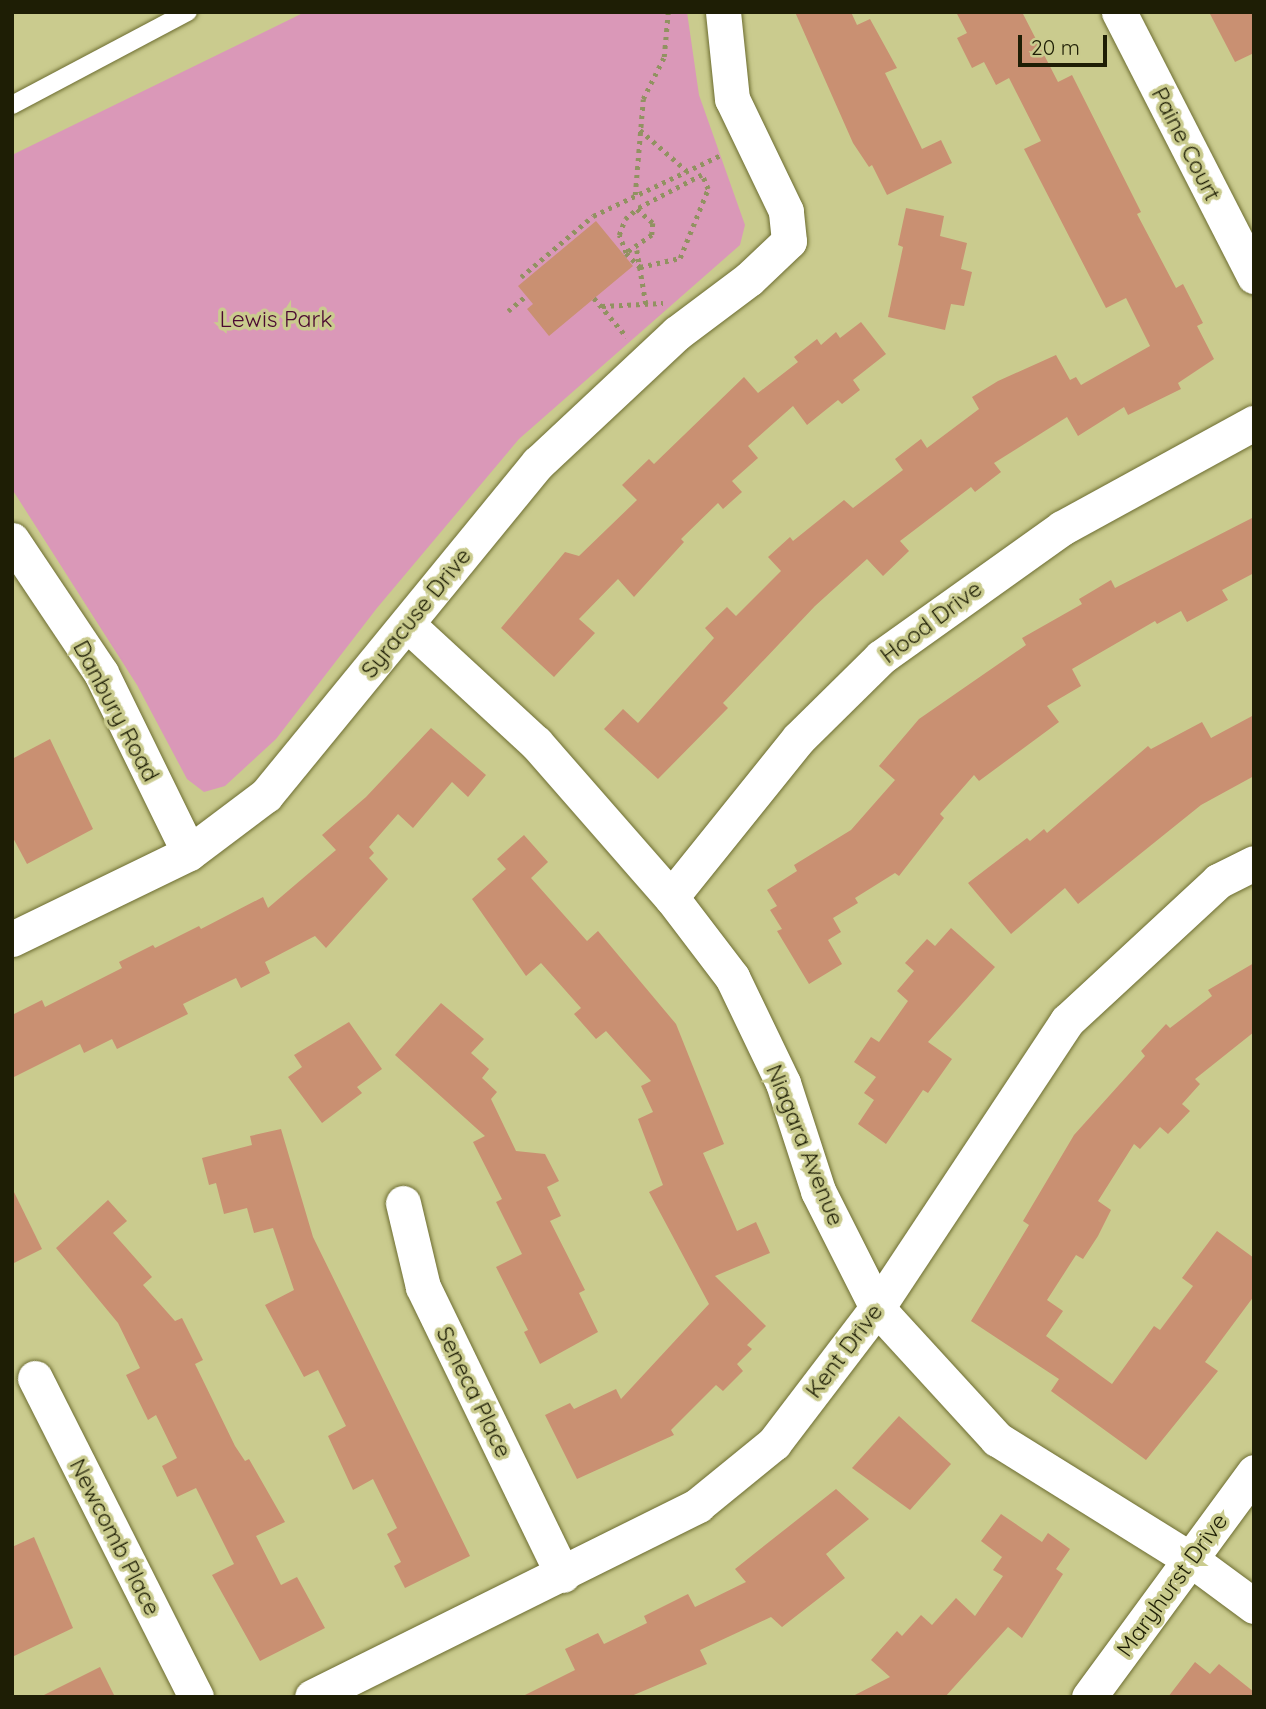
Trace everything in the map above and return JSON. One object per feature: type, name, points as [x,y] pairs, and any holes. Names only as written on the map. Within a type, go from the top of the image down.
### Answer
[{"type":"street","points":[[723,12],[732,99],[752,139]]},
{"type":"street","name":"Paine Court","points":[[1119,12],[1254,276]]},
{"type":"street","name":"Syracuse Drive","points":[[12,939],[190,853],[266,795],[408,625],[538,463],[648,360],[789,242],[786,211],[752,139]]},
{"type":"street","name":"Hood Drive","points":[[671,897],[799,738],[881,657],[1062,528],[1254,423]]},
{"type":"street","name":"Danbury Road","points":[[12,540],[101,674],[190,853]]},
{"type":"street","name":"Niagara Avenue","points":[[408,625],[537,743],[671,897],[732,977],[783,1083],[818,1191],[877,1308],[997,1439],[1193,1560],[1254,1606]]},
{"type":"street","name":"Kent Drive","points":[[312,1697],[563,1575],[698,1505],[774,1443],[877,1308],[1067,1021],[1219,881],[1254,863]]},
{"type":"street","name":"Seneca Place","points":[[402,1203],[423,1287],[563,1575]]},
{"type":"street","name":"Newcomb Place","points":[[35,1378],[196,1697]]},
{"type":"street","name":"Maryhurst Drive","points":[[1089,1697],[1193,1560],[1254,1472]]},
{"type":"lane","points":[[12,105],[188,12]]},
{"type":"path","points":[[635,196],[643,99],[664,57],[668,12]]},
{"type":"path","points":[[640,130],[687,172]]},
{"type":"path","points":[[521,277],[593,216],[752,139]]},
{"type":"path","points":[[702,175],[708,190],[685,252],[671,262],[640,267],[626,254],[619,235],[625,219],[637,209],[702,175]]},
{"type":"path","points":[[626,254],[637,250],[652,236],[653,223],[637,209]]},
{"type":"path","points":[[637,250],[646,304]]},
{"type":"path","points":[[509,312],[526,296]]},
{"type":"path","points":[[594,298],[648,360]]},
{"type":"path","points":[[601,307],[672,302]]},
{"type":"green space","name":"Lewis Park","points":[[305,12],[687,12],[699,95],[745,225],[740,245],[519,439],[377,608],[276,739],[225,786],[204,792],[187,779],[137,685],[12,489],[12,155]]},
{"type":"building","points":[[795,12],[851,12],[857,25],[870,19],[897,68],[885,73],[922,149],[941,140],[952,163],[887,195],[872,165],[869,167],[853,143]]},
{"type":"building","points":[[956,12],[1022,12],[1058,82],[1072,75],[1141,212],[1137,214],[1176,288],[1183,284],[1203,323],[1197,326],[1214,359],[1178,383],[1181,389],[1128,415],[1124,407],[1078,436],[1067,417],[994,463],[1001,472],[975,492],[971,487],[900,541],[909,551],[883,576],[867,559],[815,606],[723,703],[728,708],[658,779],[604,729],[623,709],[638,723],[714,638],[705,628],[727,607],[736,616],[781,571],[768,557],[790,537],[793,541],[844,500],[853,508],[903,470],[895,459],[921,439],[927,448],[979,409],[972,397],[998,381],[1056,355],[1070,380],[1076,377],[1081,385],[1150,346],[1126,298],[1106,308],[1024,149],[1041,141],[1009,78],[996,85],[984,62],[972,68],[957,38],[967,33]]},
{"type":"building","points":[[1209,12],[1254,12],[1254,53],[1235,62]]},
{"type":"building","points":[[906,208],[944,216],[940,236],[967,243],[961,269],[972,272],[964,306],[951,304],[945,330],[888,317],[903,247],[898,245]]},
{"type":"building","points":[[596,221],[633,266],[549,336],[527,309],[533,304],[518,286]]},
{"type":"building","points":[[861,322],[886,354],[853,380],[860,390],[842,404],[838,400],[807,425],[793,406],[748,446],[758,458],[732,481],[742,492],[723,509],[718,503],[681,539],[684,542],[634,597],[618,579],[579,619],[595,633],[554,677],[501,628],[565,552],[579,556],[637,500],[622,485],[649,459],[654,464],[744,377],[758,393],[798,362],[794,357],[817,339],[821,345],[836,332],[840,338]]},
{"type":"building","points":[[1254,517],[1254,573],[1222,590],[1228,600],[1187,622],[1181,611],[1157,624],[1155,621],[1072,669],[1081,686],[1047,706],[1059,722],[979,781],[974,775],[940,814],[944,818],[899,876],[895,873],[855,898],[858,903],[833,918],[841,932],[828,940],[842,964],[809,984],[777,931],[782,929],[770,910],[777,906],[767,890],[797,871],[794,865],[851,830],[895,780],[879,766],[919,719],[1026,645],[1022,638],[1082,604],[1079,599],[1111,580],[1115,588]]},
{"type":"building","points":[[1254,715],[1254,776],[1201,805],[1078,904],[1065,888],[1011,934],[968,883],[1027,838],[1030,841],[1044,829],[1047,833],[1148,746],[1151,749],[1202,722],[1211,738]]},
{"type":"building","points":[[431,728],[486,775],[468,797],[452,782],[413,828],[398,814],[369,847],[374,853],[369,858],[388,879],[326,948],[315,936],[265,962],[270,973],[241,988],[236,978],[183,1004],[188,1014],[117,1049],[112,1039],[84,1053],[80,1044],[12,1078],[12,1015],[42,1000],[45,1007],[122,968],[119,962],[199,926],[201,929],[263,897],[268,908],[336,850],[322,835],[366,797]]},
{"type":"building","points":[[50,739],[93,829],[27,864],[12,836],[12,759]]},
{"type":"building","points":[[524,835],[548,862],[531,878],[587,941],[598,931],[676,1024],[724,1144],[703,1153],[737,1231],[756,1222],[770,1253],[715,1276],[766,1326],[747,1345],[752,1349],[737,1364],[743,1371],[723,1391],[716,1385],[671,1430],[674,1435],[577,1479],[545,1415],[570,1403],[574,1409],[616,1389],[621,1399],[709,1304],[649,1192],[663,1185],[638,1119],[653,1112],[641,1086],[651,1081],[606,1031],[596,1039],[574,1014],[581,1008],[541,963],[526,976],[472,899],[506,869],[497,859]]},
{"type":"building","points":[[951,928],[995,967],[928,1042],[952,1059],[928,1093],[923,1090],[886,1144],[858,1124],[874,1100],[864,1093],[876,1077],[854,1062],[871,1037],[879,1042],[908,1001],[897,991],[914,971],[905,963],[927,939],[935,946]]},
{"type":"building","points":[[1254,963],[1254,1032],[1195,1079],[1200,1084],[1182,1104],[1190,1111],[1168,1134],[1160,1127],[1140,1149],[1134,1144],[1098,1201],[1111,1210],[1098,1236],[1083,1259],[1076,1255],[1047,1300],[1063,1311],[1046,1336],[1112,1384],[1154,1326],[1160,1330],[1193,1286],[1182,1278],[1217,1231],[1254,1258],[1254,1296],[1205,1362],[1218,1371],[1146,1460],[1051,1391],[1059,1379],[971,1321],[1029,1225],[1023,1221],[1074,1135],[1145,1056],[1141,1051],[1166,1024],[1170,1028],[1212,996],[1208,990]]},
{"type":"building","points":[[441,1003],[484,1039],[471,1053],[489,1069],[482,1078],[497,1092],[491,1099],[516,1151],[545,1154],[559,1181],[547,1187],[561,1216],[550,1221],[585,1290],[579,1293],[598,1332],[540,1364],[524,1332],[528,1330],[496,1267],[522,1254],[496,1202],[502,1199],[473,1142],[485,1136],[395,1055]]},
{"type":"building","points":[[349,1022],[382,1069],[357,1087],[362,1093],[322,1123],[288,1077],[302,1067],[294,1055]]},
{"type":"building","points":[[281,1129],[313,1237],[470,1556],[405,1588],[394,1566],[401,1562],[387,1534],[397,1528],[373,1479],[353,1490],[328,1436],[346,1426],[318,1370],[304,1377],[265,1305],[294,1290],[273,1228],[254,1233],[247,1208],[224,1214],[216,1183],[209,1185],[202,1158],[252,1145],[250,1136]]},
{"type":"building","points":[[12,1188],[42,1249],[12,1264]]},
{"type":"building","points":[[108,1200],[127,1221],[113,1233],[152,1277],[143,1285],[175,1321],[182,1318],[203,1360],[195,1364],[235,1446],[245,1461],[249,1459],[285,1522],[256,1536],[281,1585],[297,1577],[325,1628],[260,1661],[212,1575],[234,1564],[196,1488],[177,1497],[162,1466],[177,1458],[156,1415],[148,1420],[126,1375],[140,1368],[118,1323],[56,1248]]},
{"type":"building","points":[[899,1416],[951,1464],[910,1510],[852,1468]]},
{"type":"building","points":[[836,1489],[869,1519],[826,1554],[845,1578],[782,1627],[771,1617],[700,1650],[707,1664],[629,1697],[521,1697],[575,1670],[565,1649],[598,1633],[604,1644],[647,1623],[644,1616],[688,1594],[695,1607],[746,1582],[735,1569]]},
{"type":"building","points":[[1001,1514],[1042,1542],[1048,1533],[1070,1549],[1056,1569],[1063,1574],[1022,1638],[1008,1627],[945,1697],[851,1697],[890,1677],[871,1660],[897,1631],[902,1636],[921,1615],[932,1625],[956,1598],[975,1616],[1003,1576],[993,1570],[1002,1557],[981,1541]]},
{"type":"building","points":[[34,1537],[73,1628],[12,1657],[12,1547]]},
{"type":"building","points":[[1195,1662],[1210,1674],[1219,1664],[1254,1692],[1254,1697],[1168,1697]]},
{"type":"building","points":[[100,1667],[115,1697],[40,1697]]}]
